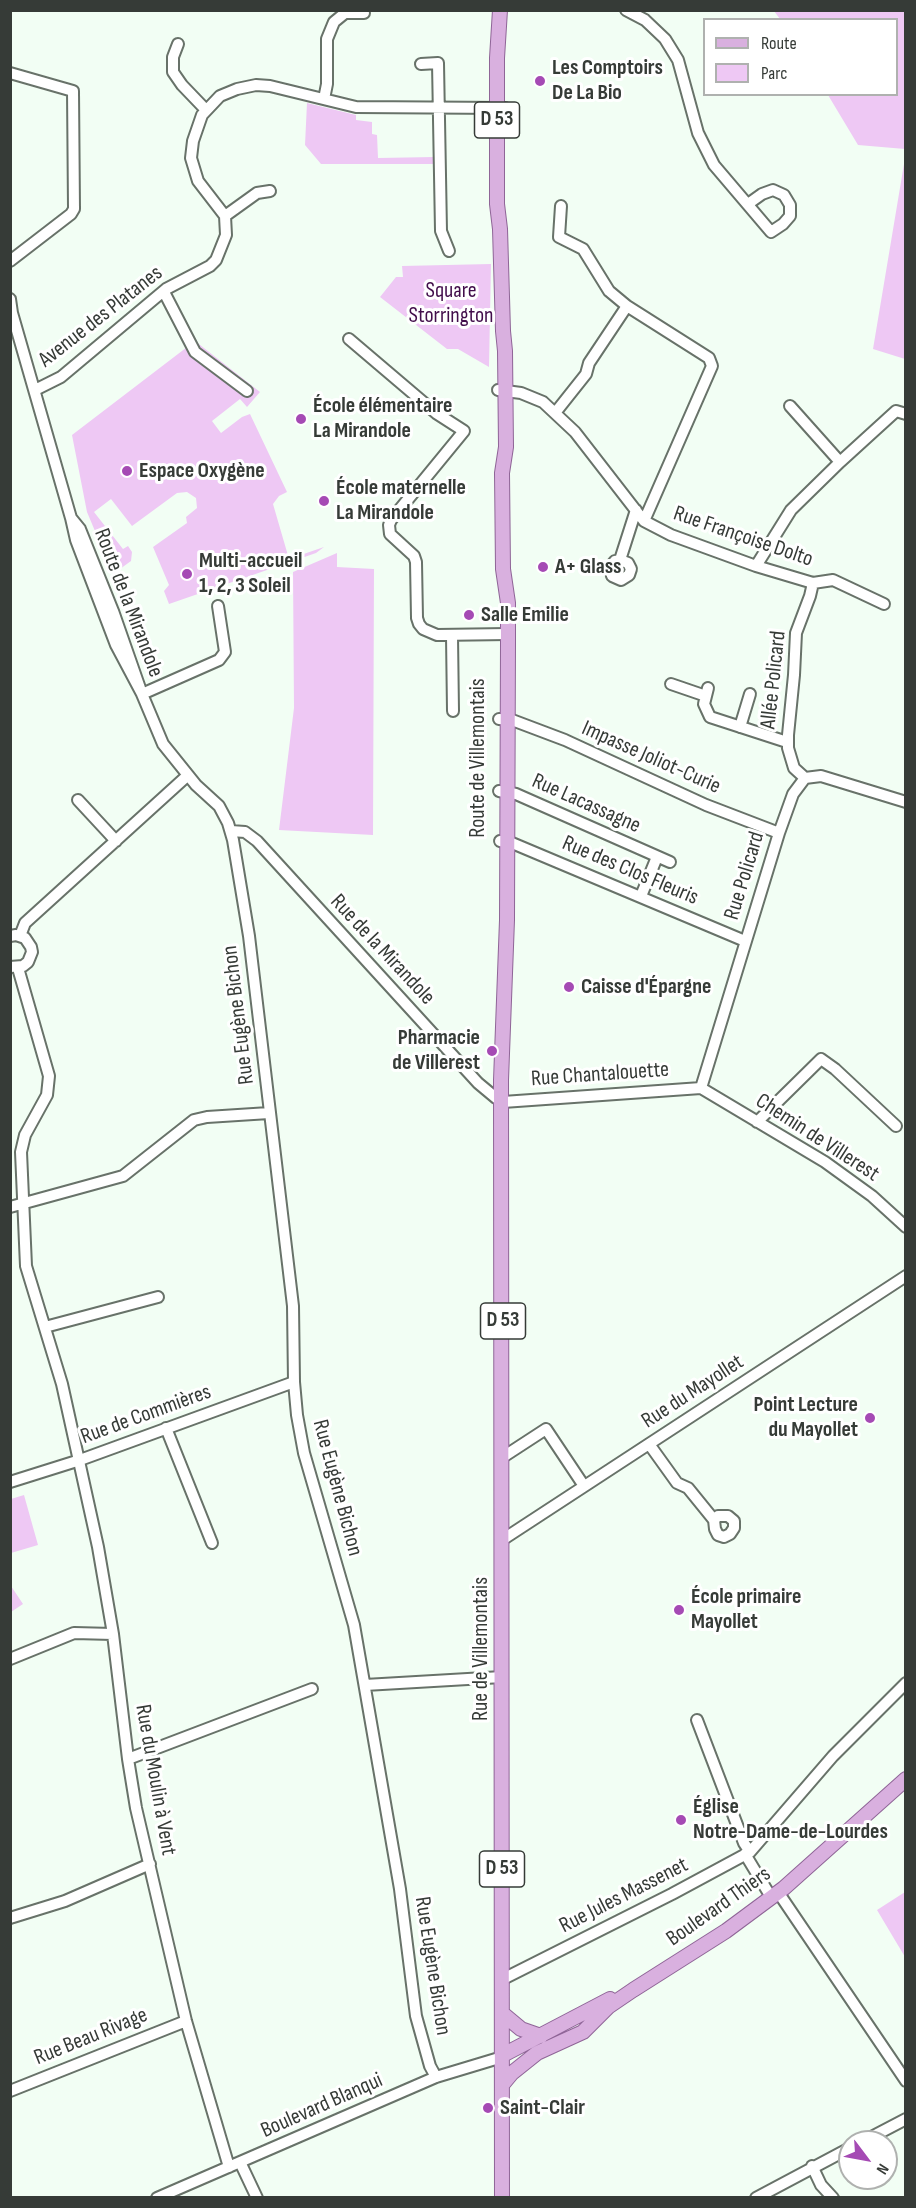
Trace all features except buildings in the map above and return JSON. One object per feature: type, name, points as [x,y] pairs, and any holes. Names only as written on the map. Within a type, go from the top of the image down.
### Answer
[{"type":"main road","name":"Route de Villemontais","points":[[500,10],[503,199],[500,229],[503,331],[498,352],[506,447],[502,473],[503,569],[499,596],[504,634],[503,841],[507,920],[504,946],[503,1101]]},
{"type":"main road","name":"Route de Villemontais","points":[[501,108],[507,10]]},
{"type":"main road","name":"Rue de Villemontais","points":[[502,2198],[503,1101]]},
{"type":"main road","name":"Boulevard Thiers","points":[[502,2085],[512,2073],[537,2053],[583,2032],[608,2007],[726,1930],[775,1894],[906,1779]]},
{"type":"main road","name":"Boulevard Thiers","points":[[502,2055],[612,1998],[633,1990]]},
{"type":"main road","points":[[503,2014],[521,2029],[541,2036]]},
{"type":"main road","name":"Boulevard Thiers","points":[[502,2055],[518,2056],[537,2053]]},
{"type":"street","points":[[626,10],[645,20],[665,39],[678,60],[698,133],[714,165],[748,204]]},
{"type":"street","points":[[324,99],[327,84],[327,39],[334,22],[345,13],[364,13]]},
{"type":"street","points":[[178,45],[173,57],[173,72],[206,110]]},
{"type":"street","points":[[422,64],[438,63],[441,231],[448,251]]},
{"type":"street","points":[[10,73],[73,91],[74,209],[71,214],[10,261]]},
{"type":"street","points":[[270,191],[257,193],[225,216],[198,181],[191,158],[192,141],[202,115],[220,96],[237,88],[270,86],[356,107],[501,108]]},
{"type":"street","points":[[561,206],[560,237],[583,249],[609,291],[627,306],[709,358],[712,366],[644,521]]},
{"type":"street","name":"Avenue des Platanes","points":[[35,390],[61,376],[164,292],[190,275],[210,266],[216,260],[226,235],[225,216]]},
{"type":"street","points":[[164,292],[195,352],[247,391]]},
{"type":"street","name":"Route de la Mirandole","points":[[10,299],[12,313],[71,518],[80,529],[99,589],[163,744],[187,776]]},
{"type":"street","points":[[555,413],[586,374],[589,363],[627,306]]},
{"type":"street","points":[[350,339],[436,412],[464,431],[391,520],[389,528],[394,539],[414,556],[416,562],[419,624],[430,633],[452,636],[504,634]]},
{"type":"street","name":"Rue Françoise Dolto","points":[[502,391],[521,393],[543,402],[575,432],[644,521],[671,535],[756,566],[813,583],[833,580],[884,604]]},
{"type":"street","points":[[790,406],[840,462]]},
{"type":"street","points":[[756,566],[791,510],[897,411],[906,414]]},
{"type":"street","points":[[620,560],[636,510]]},
{"type":"street","name":"Allée Policard","points":[[805,778],[794,768],[787,742],[796,633],[813,583]]},
{"type":"street","points":[[142,694],[219,660],[225,652],[218,606]]},
{"type":"street","points":[[452,636],[453,711]]},
{"type":"street","points":[[671,684],[707,692],[704,704],[710,717],[787,742]]},
{"type":"street","points":[[740,727],[750,694]]},
{"type":"street","name":"Impasse Joliot-Curie","points":[[503,719],[565,740],[706,805],[778,833]]},
{"type":"street","points":[[10,1137],[22,1144],[47,1095],[49,1076],[14,967],[28,962],[32,952],[29,942],[13,935],[187,776]]},
{"type":"street","name":"Rue Eugène Bichon","points":[[187,776],[219,806],[231,831],[249,936],[294,1306],[294,1382],[297,1415],[304,1453],[354,1625],[400,1890],[417,2016],[430,2066],[436,2078]]},
{"type":"street","points":[[805,778],[821,776],[906,802]]},
{"type":"street","name":"Rue Policard","points":[[701,1089],[778,833],[793,794],[805,778]]},
{"type":"street","name":"Rue Lacassagne","points":[[503,791],[516,794],[670,862]]},
{"type":"street","points":[[78,800],[116,841]]},
{"type":"street","name":"Rue de la Mirandole","points":[[231,831],[245,832],[257,841],[478,1083],[503,1101]]},
{"type":"street","name":"Rue des Clos Fleuris","points":[[503,841],[746,941]]},
{"type":"street","name":"Rue Lacassagne","points":[[641,897],[657,857]]},
{"type":"street","points":[[757,1122],[821,1059],[835,1069],[896,1126]]},
{"type":"street","name":"Rue Chantalouette","points":[[503,1101],[701,1089]]},
{"type":"street","name":"Chemin de Villerest","points":[[701,1089],[852,1181],[906,1227]]},
{"type":"street","points":[[10,1207],[123,1176],[194,1120],[270,1113]]},
{"type":"street","name":"Rue du Moulin à Vent","points":[[22,1144],[24,1255],[64,1396],[98,1547],[113,1634],[136,1808],[186,2021],[229,2167]]},
{"type":"street","name":"Rue du Mayollet","points":[[502,1540],[906,1276]]},
{"type":"street","points":[[45,1327],[158,1297]]},
{"type":"street","name":"Rue de Commières","points":[[10,1482],[80,1460],[294,1382]]},
{"type":"street","points":[[166,1428],[212,1543]]},
{"type":"street","points":[[503,1457],[546,1429],[584,1486]]},
{"type":"street","points":[[648,1444],[677,1483],[688,1488],[714,1520]]},
{"type":"street","points":[[10,1659],[74,1633],[113,1634]]},
{"type":"street","points":[[365,1685],[502,1677]]},
{"type":"street","name":"Rue Jules Massenet","points":[[503,1979],[748,1853],[833,1756],[906,1683]]},
{"type":"street","points":[[128,1759],[312,1689]]},
{"type":"street","points":[[697,1720],[748,1853],[906,2081]]},
{"type":"street","points":[[10,1918],[65,1901],[150,1864]]},
{"type":"street","name":"Rue Beau Rivage","points":[[10,2091],[186,2021]]},
{"type":"street","name":"Boulevard Blanqui","points":[[157,2198],[436,2078],[502,2055]]},
{"type":"street","points":[[885,2130],[906,2119]]},
{"type":"street","points":[[756,2198],[838,2154]]},
{"type":"street","points":[[240,2162],[257,2198]]},
{"type":"street","points":[[812,2166],[821,2185],[833,2198]]},
{"type":"green space","points":[[774,11],[905,11],[905,149],[858,145],[829,96],[898,96],[898,18],[779,18]]},
{"type":"green space","points":[[307,103],[356,115],[356,120],[372,122],[372,134],[377,135],[378,158],[434,157],[434,164],[321,164],[305,145]]},
{"type":"green space","points":[[905,158],[906,359],[873,349]]},
{"type":"green space","name":"Square Storrington","points":[[491,264],[489,367],[458,349],[447,349],[380,297],[396,277],[403,277],[402,266]]},
{"type":"green space","points":[[195,341],[260,392],[247,407],[240,399],[212,421],[221,433],[242,417],[250,414],[287,492],[279,496],[273,504],[289,559],[324,547],[316,553],[169,604],[164,591],[169,585],[153,547],[187,523],[186,517],[197,508],[196,498],[187,492],[177,493],[132,526],[111,499],[94,512],[123,549],[128,546],[132,552],[131,561],[113,574],[87,512],[72,435]]},
{"type":"green space","points":[[337,553],[337,567],[374,569],[373,835],[279,830],[294,708],[293,572]]},
{"type":"green space","points":[[24,1495],[38,1545],[11,1553],[11,1499]]},
{"type":"green space","points":[[11,1586],[23,1604],[10,1612]]},
{"type":"green space","points":[[905,1892],[905,1957],[877,1910]]},
{"type":"place","name":"Les Comptoirs De La Bio","points":[[540,81]]},
{"type":"place","name":"École élémentaire La Mirandole","points":[[301,419]]},
{"type":"place","name":"Espace Oxygène","points":[[127,471]]},
{"type":"place","name":"École maternelle La Mirandole","points":[[324,501]]},
{"type":"place","name":"A+ Glass","points":[[543,567]]},
{"type":"place","name":"Multi-accueil 1, 2, 3 Soleil","points":[[187,574]]},
{"type":"place","name":"Salle Emilie","points":[[469,615]]},
{"type":"place","name":"Caisse d'Épargne","points":[[569,987]]},
{"type":"place","name":"Pharmacie de Villerest","points":[[492,1051]]},
{"type":"place","name":"Point Lecture du Mayollet","points":[[870,1418]]},
{"type":"place","name":"École primaire Mayollet","points":[[679,1610]]},
{"type":"place","name":"Église Notre-Dame-de-Lourdes","points":[[681,1820]]},
{"type":"place","name":"Saint-Clair","points":[[488,2108]]}]
